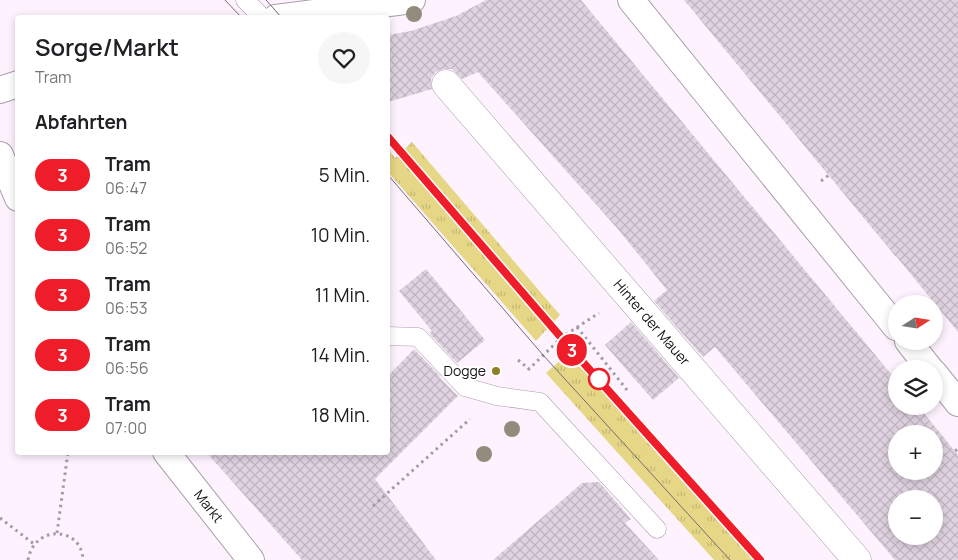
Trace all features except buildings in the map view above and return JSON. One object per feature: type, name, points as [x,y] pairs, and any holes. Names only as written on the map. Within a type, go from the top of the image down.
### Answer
[{"type":"street","points":[[299,15],[412,0]]},
{"type":"street","points":[[631,0],[888,317]]},
{"type":"street","name":"Hinter der Mauer","points":[[446,84],[857,560]]},
{"type":"street","points":[[0,90],[15,85]]},
{"type":"street","points":[[0,155],[15,191]]},
{"type":"street","points":[[915,350],[923,360]]},
{"type":"street","points":[[943,384],[958,403]]},
{"type":"street","name":"Markt","points":[[168,455],[251,560]]},
{"type":"lane","points":[[245,0],[260,15]]},
{"type":"lane","points":[[390,336],[418,337],[465,388],[497,396],[540,402],[657,529]]},
{"type":"path","points":[[578,327],[627,390]]},
{"type":"path","points":[[518,360],[529,369]]},
{"type":"path","points":[[57,533],[68,455]]},
{"type":"path","points":[[0,518],[34,544]]},
{"type":"path","points":[[28,560],[29,552],[40,538],[48,534],[57,533],[66,535],[74,540],[80,548],[83,560]]},
{"type":"green space","points":[[412,142],[560,315],[536,341],[390,174],[390,152],[395,158]]},
{"type":"green space","points":[[572,350],[760,560],[714,560],[546,373]]},
{"type":"tram line","points":[[225,0],[239,15]]},
{"type":"tram line","points":[[266,0],[279,15]]},
{"type":"tram line","points":[[390,139],[572,350],[760,560]]},
{"type":"tram line","name":"3","points":[[390,139],[572,350],[760,560]]},
{"type":"tram line","points":[[390,177],[543,355],[730,560]]},
{"type":"place","name":"Dogge","points":[[496,371]]}]
